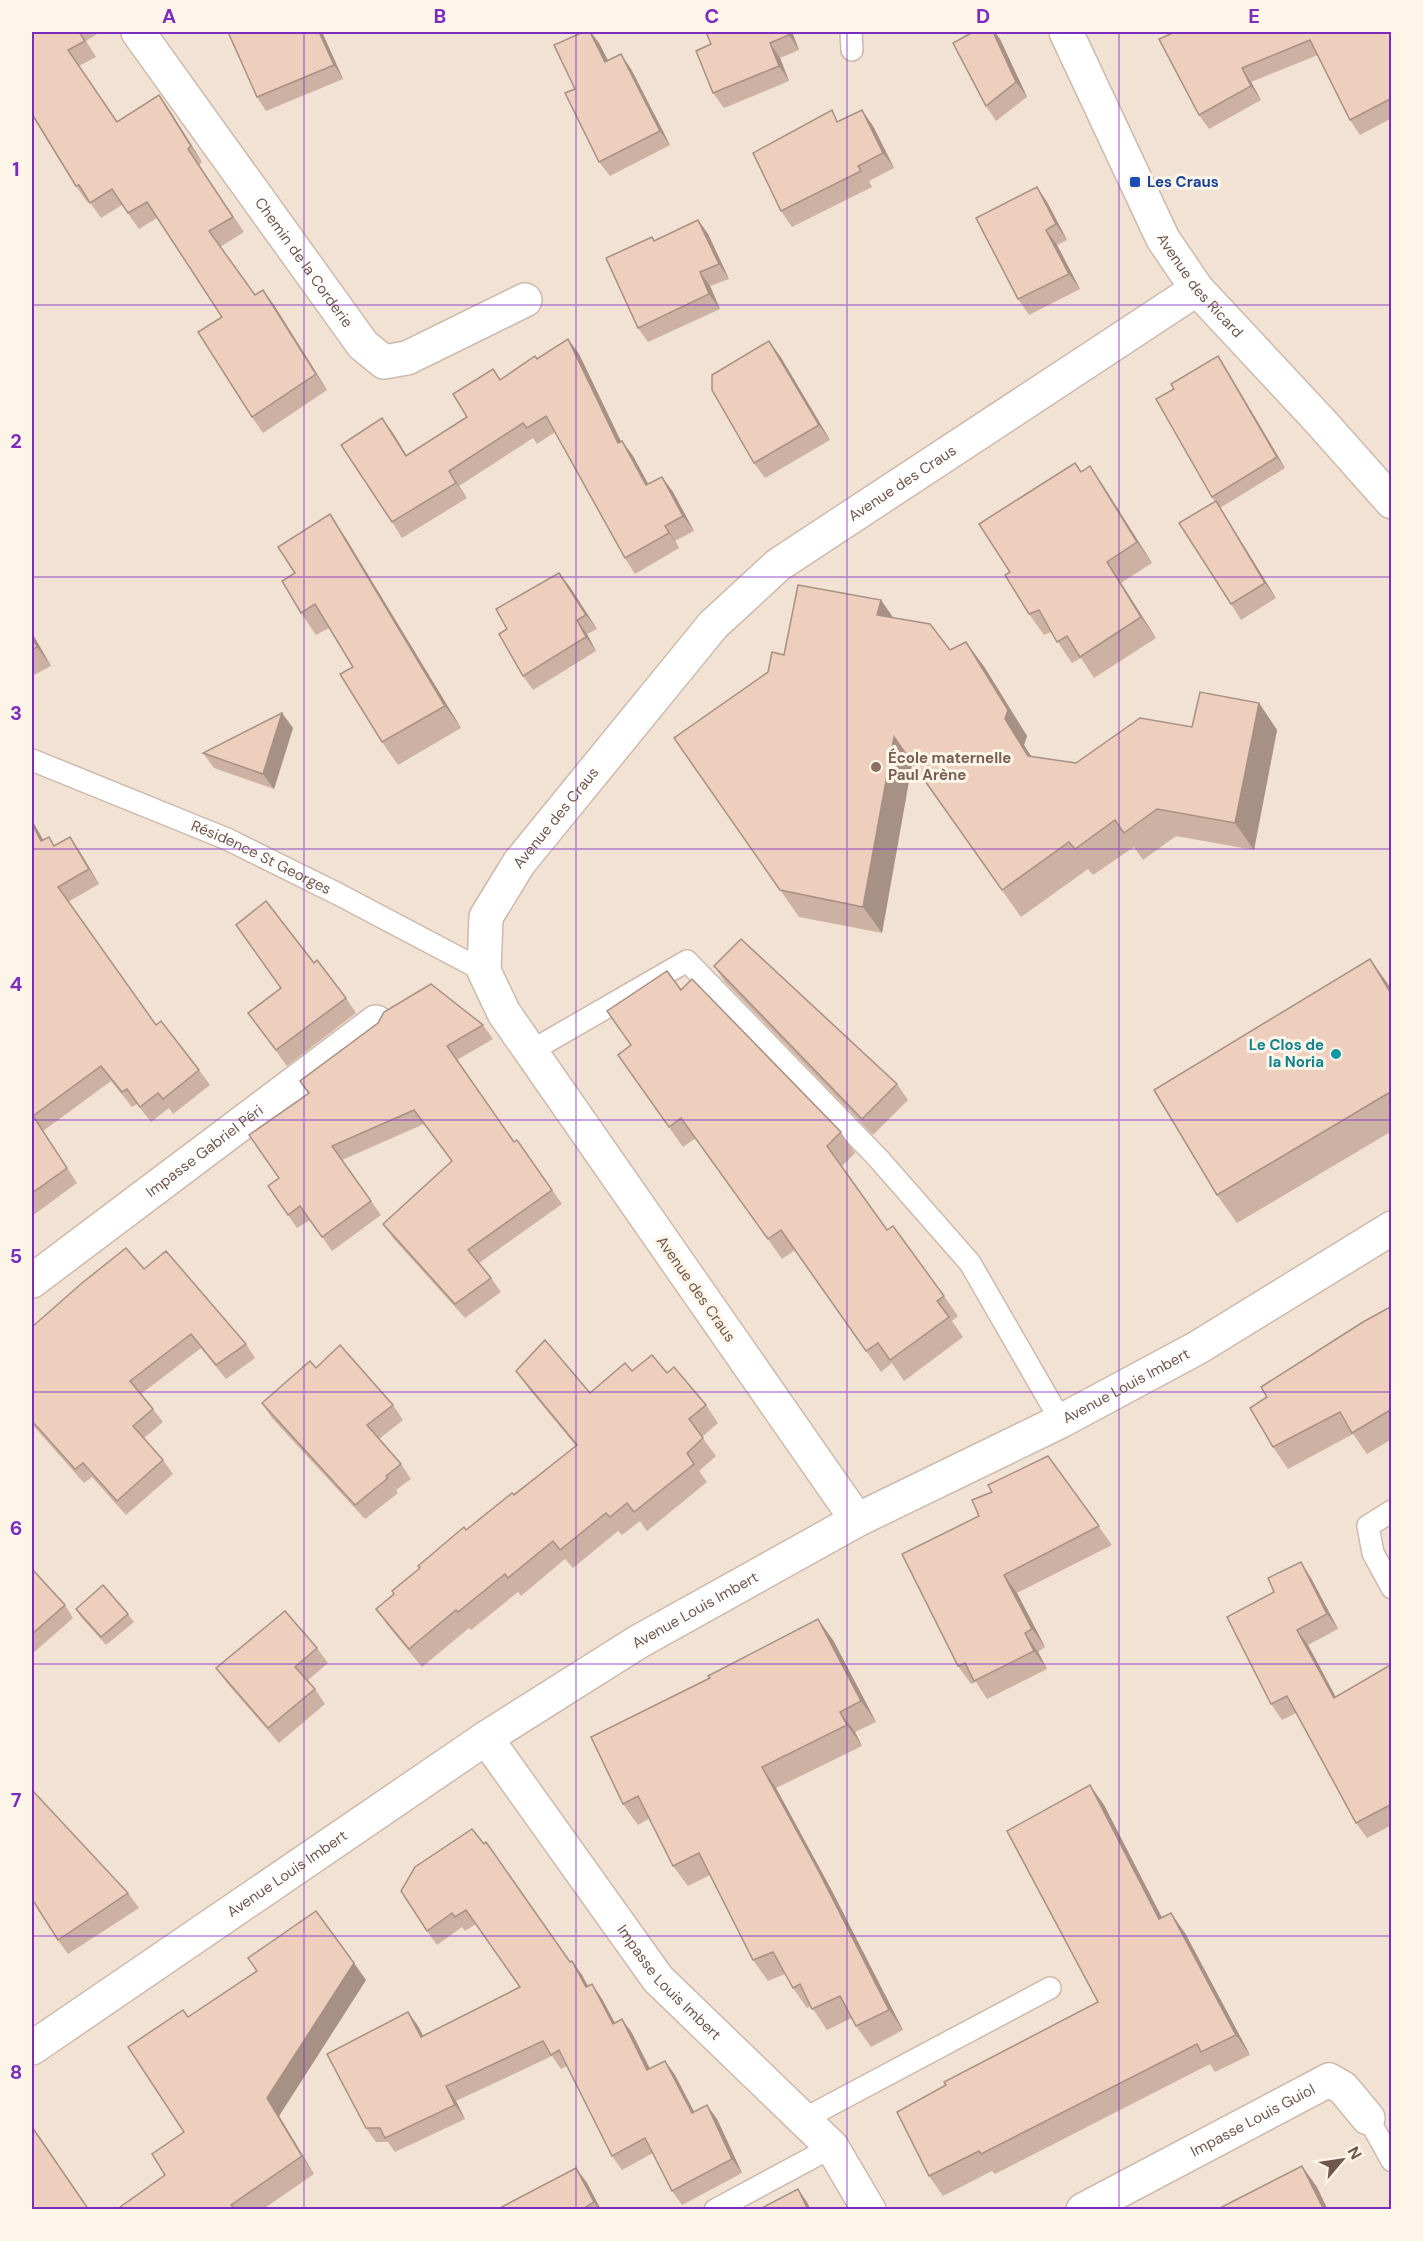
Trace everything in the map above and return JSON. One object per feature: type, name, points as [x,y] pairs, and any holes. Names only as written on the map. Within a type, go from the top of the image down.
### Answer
[{"type":"street","name":"Chemin de la Corderie","points":[[138,32],[363,345],[384,362],[407,358],[525,300]]},
{"type":"street","name":"Avenue des Ricard","points":[[1066,32],[1163,239],[1197,289],[1392,502]]},
{"type":"street","name":"Avenue des Craus","points":[[857,1520],[504,1013],[484,971],[486,917],[519,863],[713,625],[778,565],[1197,289]]},
{"type":"street","name":"Impasse Gabriel Péri","points":[[32,1281],[376,1022]]},
{"type":"street","name":"Avenue Louis Imbert","points":[[32,2048],[486,1738],[638,1642],[857,1520],[1061,1421],[1197,1348],[1392,1228]]},
{"type":"street","name":"Impasse Louis Imbert","points":[[486,1738],[658,1979],[832,2147],[870,2210]]},
{"type":"street","name":"Impasse Louis Guiol","points":[[1083,2210],[1329,2080],[1343,2088],[1368,2118]]},
{"type":"lane","name":"Résidence St Georges","points":[[32,760],[227,839],[484,971]]},
{"type":"lane","points":[[531,1051],[687,962],[878,1158],[970,1263],[1061,1421]]},
{"type":"lane","points":[[1392,1511],[1368,1526],[1372,1553],[1392,1588]]},
{"type":"lane","points":[[804,2119],[1050,1988]]},
{"type":"lane","name":"Impasse Louis Guiol","points":[[1368,2118],[1392,2161]]},
{"type":"lane","points":[[715,2210],[832,2147]]},
{"type":"shaded area","points":[[32,32],[1391,32],[1391,2209],[32,2209]]},
{"type":"building","points":[[32,32],[79,32],[85,41],[68,50],[117,122],[159,95],[191,146],[188,149],[233,217],[209,231],[255,295],[263,290],[316,374],[252,417],[198,332],[222,317],[147,202],[128,213],[112,189],[90,203],[79,185],[76,186],[32,114]]},
{"type":"building","points":[[228,32],[319,32],[334,65],[257,97]]},
{"type":"building","points":[[583,32],[590,32],[605,62],[621,54],[660,131],[599,162],[565,93],[575,89],[554,45]]},
{"type":"building","points":[[706,32],[787,32],[789,35],[770,43],[779,66],[713,93],[696,51],[711,44]]},
{"type":"building","points":[[973,32],[993,32],[1016,82],[986,106],[953,43]]},
{"type":"building","points":[[1175,32],[1392,32],[1392,98],[1350,120],[1310,40],[1242,68],[1251,86],[1199,115],[1159,39]]},
{"type":"building","points":[[832,110],[837,122],[862,110],[883,153],[858,166],[861,171],[781,211],[753,153]]},
{"type":"building","points":[[1037,187],[1056,224],[1046,230],[1069,274],[1018,299],[976,218]]},
{"type":"building","points":[[698,220],[719,264],[700,272],[709,294],[638,328],[606,258],[652,237],[654,241]]},
{"type":"building","points":[[568,339],[618,443],[622,441],[646,485],[662,477],[683,516],[665,526],[669,533],[625,558],[546,416],[527,428],[523,423],[449,471],[456,483],[392,522],[341,445],[382,418],[406,456],[467,417],[453,394],[493,369],[500,380],[535,356],[537,359]]},
{"type":"building","points":[[769,341],[819,425],[754,463],[712,390],[712,375]]},
{"type":"building","points":[[1218,356],[1277,457],[1212,497],[1156,399],[1174,389],[1171,384]]},
{"type":"building","points":[[1075,463],[1081,472],[1090,466],[1137,542],[1107,562],[1141,617],[1080,657],[1067,636],[1057,642],[1039,610],[1029,614],[1005,575],[1010,572],[979,524]]},
{"type":"building","points":[[1216,501],[1265,583],[1231,604],[1179,523]]},
{"type":"building","points":[[330,514],[445,706],[382,742],[340,674],[353,667],[315,604],[301,613],[282,581],[295,573],[278,547]]},
{"type":"building","points":[[559,573],[586,615],[577,620],[586,637],[523,676],[499,634],[507,629],[496,609]]},
{"type":"building","name":"École maternelle Paul Arène","points":[[798,585],[881,600],[877,615],[930,624],[950,650],[966,642],[1008,710],[1005,719],[1028,756],[1076,763],[1140,718],[1192,727],[1200,692],[1259,703],[1235,823],[1157,809],[1124,833],[1115,820],[1075,849],[1069,842],[1002,890],[894,737],[863,907],[780,890],[674,738],[768,672],[772,652],[784,655]]},
{"type":"building","points":[[32,637],[37,647],[32,650]]},
{"type":"building","points":[[282,713],[263,774],[203,753]]},
{"type":"building","points":[[32,824],[41,841],[49,837],[54,846],[70,837],[89,869],[58,887],[156,1025],[161,1021],[199,1070],[163,1099],[158,1093],[140,1107],[127,1089],[122,1092],[101,1066],[33,1116],[67,1168],[32,1193]]},
{"type":"building","points":[[266,901],[314,963],[317,960],[346,998],[276,1050],[248,1013],[281,988],[236,925]]},
{"type":"building","points":[[741,939],[897,1084],[862,1119],[714,966]]},
{"type":"building","name":"Le Clos de la Noria","points":[[1370,959],[1392,995],[1392,1091],[1217,1195],[1154,1090]]},
{"type":"building","points":[[667,971],[681,990],[692,979],[841,1132],[827,1146],[887,1230],[893,1226],[944,1296],[937,1301],[949,1317],[890,1360],[878,1343],[866,1351],[781,1230],[768,1239],[681,1118],[669,1127],[618,1055],[631,1045],[607,1011]]},
{"type":"building","points":[[431,984],[483,1025],[447,1046],[514,1142],[517,1140],[552,1190],[468,1250],[491,1278],[455,1304],[383,1224],[452,1161],[414,1110],[332,1146],[371,1201],[322,1237],[300,1206],[288,1215],[268,1186],[279,1178],[249,1135],[309,1093],[300,1081],[378,1023],[384,1012]]},
{"type":"building","points":[[126,1248],[144,1269],[166,1251],[246,1344],[216,1365],[191,1334],[130,1381],[153,1409],[133,1426],[163,1460],[117,1501],[83,1463],[75,1469],[32,1421],[32,1327]]},
{"type":"building","points":[[1392,1306],[1392,1409],[1352,1433],[1340,1412],[1273,1447],[1250,1408],[1267,1397],[1261,1387]]},
{"type":"building","points":[[545,1340],[590,1393],[625,1363],[632,1371],[652,1355],[667,1373],[674,1367],[706,1405],[689,1419],[703,1438],[687,1453],[694,1464],[634,1512],[627,1503],[610,1517],[606,1513],[560,1550],[553,1541],[508,1578],[505,1574],[458,1612],[456,1610],[409,1649],[376,1609],[394,1594],[392,1591],[420,1568],[418,1566],[464,1527],[466,1530],[577,1445],[516,1371]]},
{"type":"building","points":[[340,1345],[393,1405],[367,1425],[401,1464],[386,1476],[388,1478],[355,1505],[262,1403],[310,1361],[316,1368]]},
{"type":"building","points":[[1048,1456],[1099,1526],[1004,1575],[1032,1629],[1025,1633],[1034,1651],[974,1681],[965,1663],[958,1666],[902,1554],[979,1516],[972,1500],[992,1492],[988,1485]]},
{"type":"building","points":[[1301,1562],[1327,1614],[1297,1630],[1334,1698],[1392,1664],[1392,1804],[1356,1823],[1287,1696],[1271,1704],[1227,1617],[1274,1592],[1268,1578]]},
{"type":"building","points":[[32,1569],[65,1605],[32,1634]]},
{"type":"building","points":[[103,1585],[128,1614],[101,1637],[76,1609]]},
{"type":"building","points":[[285,1611],[317,1648],[295,1667],[315,1689],[268,1728],[216,1668]]},
{"type":"building","points":[[818,1619],[861,1701],[840,1712],[847,1725],[762,1767],[818,1870],[889,2010],[856,2026],[840,1996],[812,2009],[800,1984],[793,1988],[773,1952],[753,1960],[699,1853],[673,1866],[638,1796],[623,1804],[591,1737],[710,1678],[708,1676]]},
{"type":"building","points":[[1090,1785],[1159,1919],[1171,1913],[1236,2035],[1201,2052],[1197,2044],[981,2154],[979,2151],[929,2176],[897,2112],[946,2085],[944,2082],[1098,2002],[1007,1831]]},
{"type":"building","points":[[32,1790],[128,1893],[58,1940],[32,1899]]},
{"type":"building","points":[[472,1829],[484,1844],[486,1842],[570,1962],[572,1961],[586,1987],[592,1984],[613,2024],[622,2019],[647,2070],[665,2061],[692,2113],[707,2105],[732,2159],[672,2191],[645,2138],[612,2156],[559,2050],[551,2055],[543,2041],[446,2086],[455,2105],[385,2138],[380,2128],[366,2128],[327,2054],[408,2012],[421,2037],[520,1987],[466,1910],[455,1917],[452,1913],[427,1931],[401,1891],[415,1867]]},
{"type":"building","points":[[316,1911],[354,1963],[267,2098],[302,2156],[231,2205],[237,2210],[116,2210],[165,2175],[152,2154],[184,2132],[128,2047],[183,2010],[188,2017],[257,1971],[248,1958]]},
{"type":"building","points":[[32,2127],[89,2210],[32,2210]]},
{"type":"building","points":[[1302,2166],[1324,2210],[1216,2210]]},
{"type":"building","points":[[576,2168],[594,2202],[581,2210],[496,2210]]},
{"type":"building","points":[[798,2189],[808,2210],[758,2210]]},
{"type":"place","name":"Les Craus","points":[[1135,182]]},
{"type":"place","name":"École maternelle Paul Arène","points":[[876,767]]},
{"type":"place","name":"Le Clos de la Noria","points":[[1336,1054]]}]
